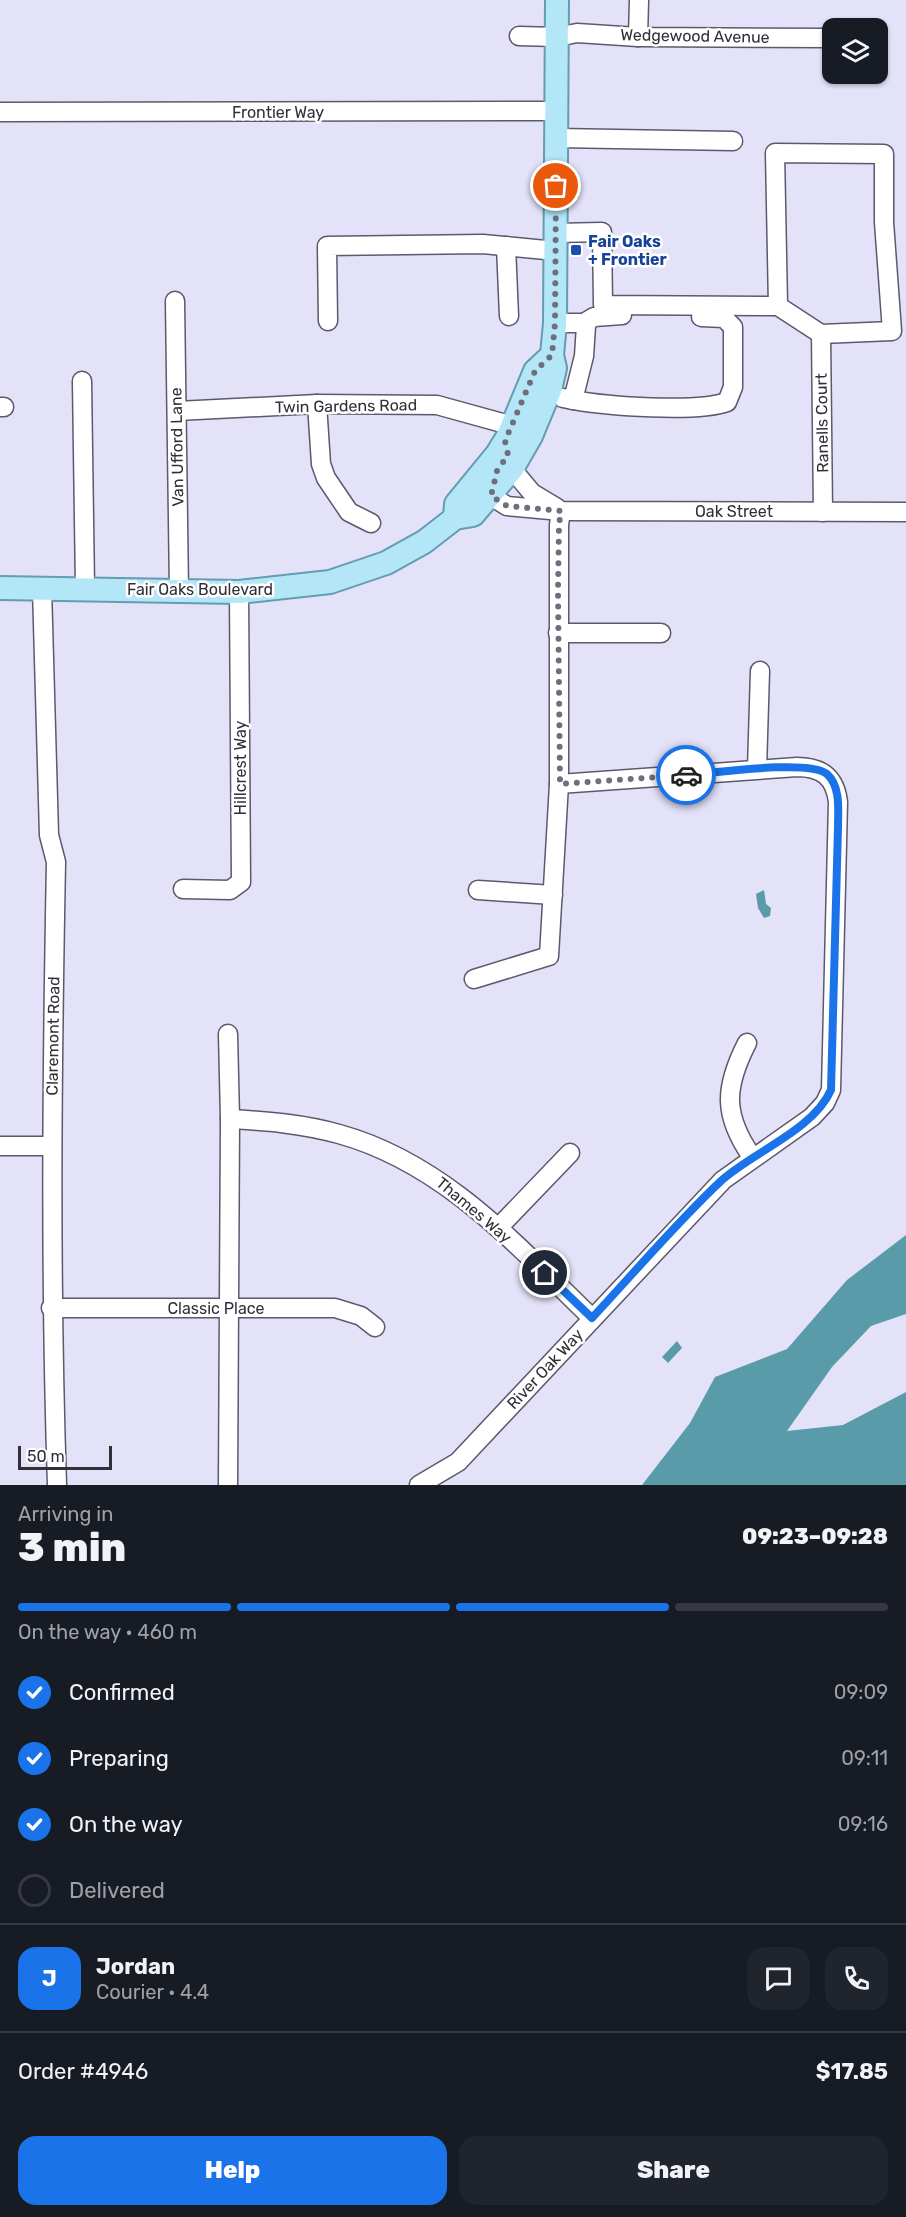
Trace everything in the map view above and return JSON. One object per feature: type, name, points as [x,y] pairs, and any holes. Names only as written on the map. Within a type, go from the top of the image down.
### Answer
[{"type":"main road","name":"Fair Oaks Boulevard","points":[[0,588],[239,592],[330,582],[386,563],[411,550],[454,518],[473,515],[491,496],[512,469],[531,436],[548,394],[555,368],[552,355],[555,323],[557,0]]},
{"type":"main road","name":"Fair Oaks Boulevard","points":[[454,518],[456,504],[485,471],[509,433],[535,371],[552,355]]},
{"type":"main road","points":[[491,496],[497,471],[508,455],[509,433]]},
{"type":"street","points":[[638,37],[639,0]]},
{"type":"street","name":"Wedgewood Avenue","points":[[519,36],[557,37],[577,33],[638,37],[822,38]]},
{"type":"street","name":"Frontier Way","points":[[0,112],[557,111]]},
{"type":"street","points":[[557,138],[733,141]]},
{"type":"street","points":[[328,321],[327,246],[506,246],[556,242],[602,232],[603,305],[778,306],[821,334],[892,331],[884,222],[884,154],[775,153],[778,306]]},
{"type":"street","points":[[506,246],[509,316]]},
{"type":"street","name":"Van Ufford Lane","points":[[176,301],[179,592]]},
{"type":"street","points":[[548,394],[608,405],[719,405],[727,402],[733,387],[733,327],[724,318],[617,314],[594,317],[584,323],[555,323]]},
{"type":"street","points":[[573,400],[584,356],[584,323]]},
{"type":"street","name":"Ranells Court","points":[[821,334],[823,512]]},
{"type":"street","points":[[82,381],[85,588]]},
{"type":"street","points":[[317,404],[321,464],[326,478],[349,512],[371,523]]},
{"type":"street","name":"Twin Gardens Road","points":[[177,411],[317,404],[437,405],[483,416],[509,433]]},
{"type":"street","points":[[474,979],[549,957],[560,784],[558,633],[561,511],[532,493],[512,469]]},
{"type":"street","name":"Oak Street","points":[[491,496],[507,506],[561,511],[906,513]]},
{"type":"street","name":"Claremont Road","points":[[42,588],[49,835],[56,862],[51,1146],[51,1308],[57,1485]]},
{"type":"street","name":"Hillcrest Way","points":[[183,889],[230,890],[241,882],[239,592]]},
{"type":"street","points":[[558,633],[661,633]]},
{"type":"street","points":[[560,784],[757,770],[760,671]]},
{"type":"street","name":"River Oak Way","points":[[419,1485],[458,1462],[723,1180],[752,1157],[812,1117],[825,1103],[831,1090],[837,793],[827,774],[814,768],[757,770]]},
{"type":"street","points":[[478,890],[553,895]]},
{"type":"street","points":[[228,1034],[230,1119],[227,1308],[228,1485]]},
{"type":"street","points":[[747,1043],[729,1091],[729,1109],[737,1134],[752,1157]]},
{"type":"street","name":"Thames Way","points":[[230,1119],[315,1128],[363,1141],[397,1156],[434,1177],[498,1228],[592,1318]]},
{"type":"street","points":[[0,1146],[51,1146]]},
{"type":"street","points":[[498,1228],[570,1153]]},
{"type":"street","name":"Classic Place","points":[[51,1308],[335,1308],[361,1316],[375,1327]]},
{"type":"water","points":[[764,890],[766,904],[771,908],[770,916],[764,918],[758,908],[756,894]]},
{"type":"water","points":[[906,1235],[906,1314],[871,1326],[832,1367],[787,1431],[843,1425],[906,1392],[906,1485],[642,1485],[690,1423],[715,1377],[787,1349],[847,1280]]},
{"type":"water","points":[[677,1341],[682,1348],[668,1363],[662,1357]]},
{"type":"way so far","points":[[556,186],[555,323],[552,355],[535,371],[505,441],[508,455],[497,471],[491,496],[507,506],[561,511],[558,590],[560,784],[686,775]]},
{"type":"place","name":"Fair Oaks + Frontier","points":[[576,250]]},
{"type":"route","points":[[545,1273],[592,1318],[723,1180],[752,1157],[812,1117],[825,1103],[831,1090],[838,827],[838,802],[835,786],[827,774],[821,770],[806,767],[686,775]]}]
